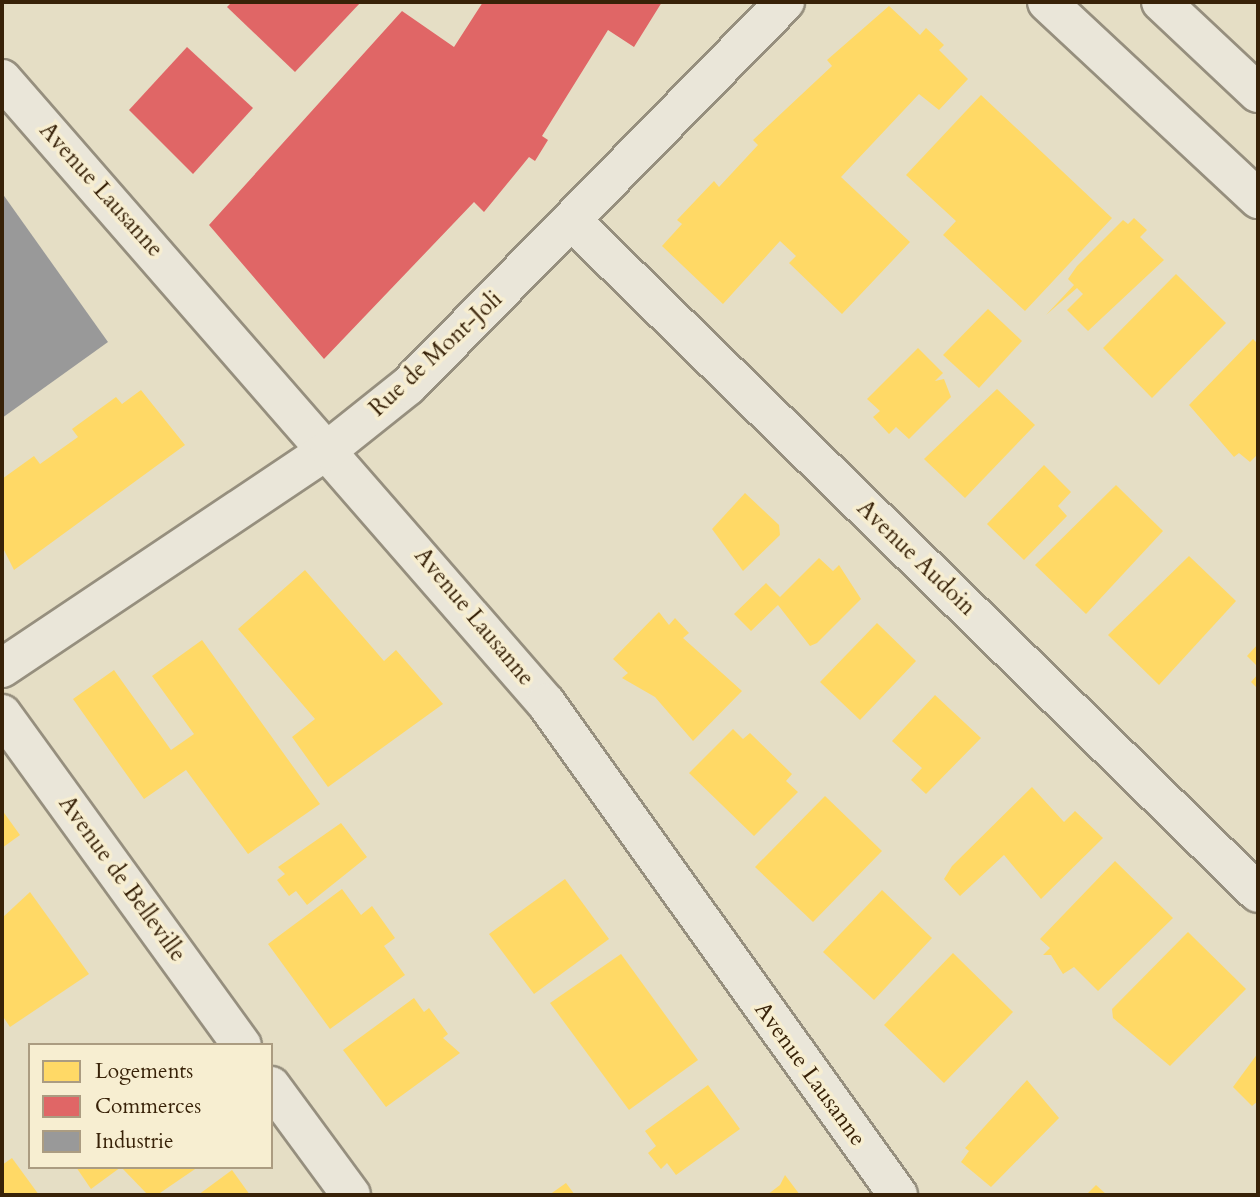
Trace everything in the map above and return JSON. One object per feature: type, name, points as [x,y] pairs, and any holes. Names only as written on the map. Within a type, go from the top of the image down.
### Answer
[{"type":"street","name":"Rue de Mont-Joli","points":[[2,668],[329,449],[408,386],[574,223],[785,2]]},
{"type":"street","points":[[1047,2],[1258,199]]},
{"type":"street","points":[[1161,2],[1258,93]]},
{"type":"street","name":"Avenue Lausanne","points":[[2,79],[329,449],[546,703],[898,1195]]},
{"type":"street","name":"Avenue Audoin","points":[[574,223],[1258,893]]},
{"type":"street","name":"Avenue de Belleville","points":[[2,714],[241,1043]]},
{"type":"street","points":[[273,1089],[351,1195]]},
{"type":"building: Logements","points":[[889,6],[920,35],[926,28],[944,45],[939,50],[968,79],[939,110],[919,94],[841,177],[910,242],[842,314],[789,263],[796,256],[780,241],[723,304],[662,246],[682,224],[677,220],[714,181],[719,187],[758,145],[753,140],[832,66],[827,60]]},
{"type":"building: Logements","points":[[981,95],[1112,218],[1025,311],[943,235],[956,221],[906,175]]},
{"type":"building: Logements","points":[[1134,218],[1147,230],[1140,237],[1164,260],[1088,331],[1067,310],[1083,294],[1077,288],[1046,315],[1074,285],[1068,279],[1077,266],[1123,220],[1128,224]]},
{"type":"building: Logements","points":[[1176,274],[1226,323],[1152,398],[1103,348]]},
{"type":"building: Logements","points":[[988,309],[1022,341],[979,388],[943,355]]},
{"type":"building: Logements","points":[[1253,339],[1258,344],[1258,454],[1250,462],[1239,453],[1234,457],[1189,405]]},
{"type":"building: Logements","points":[[918,348],[943,373],[935,381],[944,379],[951,397],[909,439],[896,427],[889,434],[873,417],[880,411],[867,399]]},
{"type":"building: Logements","points":[[997,389],[1035,425],[965,498],[924,459]]},
{"type":"building: Logements","points":[[141,390],[185,445],[14,570],[2,546],[2,479],[34,456],[40,464],[78,437],[72,429],[116,397],[122,404]]},
{"type":"building: Logements","points":[[1044,465],[1071,492],[1058,506],[1067,516],[1024,560],[987,524]]},
{"type":"building: Logements","points":[[1116,485],[1163,531],[1086,614],[1035,565]]},
{"type":"building: Logements","points":[[745,493],[779,525],[780,535],[743,571],[712,529]]},
{"type":"building: Logements","points":[[1189,556],[1236,601],[1159,685],[1108,635]]},
{"type":"building: Logements","points":[[819,558],[833,571],[839,565],[861,599],[817,643],[810,646],[778,605],[751,631],[734,614],[766,583],[780,597]]},
{"type":"building: Logements","points":[[305,570],[384,661],[396,650],[443,704],[328,787],[292,737],[315,719],[238,629]]},
{"type":"building: Logements","points":[[659,612],[669,625],[675,618],[689,633],[683,638],[742,691],[693,741],[655,697],[622,678],[628,673],[613,659]]},
{"type":"building: Logements","points":[[877,623],[916,661],[860,720],[820,682]]},
{"type":"building: Logements","points":[[202,640],[320,804],[248,854],[186,770],[144,799],[73,699],[114,670],[171,750],[194,734],[152,676]]},
{"type":"building: Logements","points":[[1258,644],[1258,667],[1247,656]]},
{"type":"building: Logements","points":[[1258,674],[1258,689],[1251,682]]},
{"type":"building: Logements","points":[[935,695],[981,738],[926,794],[911,780],[922,768],[892,741]]},
{"type":"building: Logements","points":[[733,729],[743,739],[750,733],[792,774],[786,781],[798,792],[754,836],[689,773]]},
{"type":"building: Logements","points":[[1032,787],[1064,822],[1075,811],[1103,838],[1041,899],[1004,855],[960,896],[944,879],[952,866]]},
{"type":"building: Logements","points":[[825,796],[882,851],[813,922],[755,867]]},
{"type":"building: Logements","points":[[2,810],[20,835],[2,848]]},
{"type":"building: Logements","points":[[341,823],[367,857],[307,905],[296,891],[289,896],[277,880],[285,874],[278,867]]},
{"type":"building: Logements","points":[[1115,861],[1173,918],[1098,991],[1074,967],[1063,974],[1051,955],[1043,955],[1050,948],[1040,939]]},
{"type":"building: Logements","points":[[565,879],[609,939],[534,994],[489,934]]},
{"type":"building: Logements","points":[[342,889],[361,915],[372,906],[395,938],[384,946],[405,975],[330,1029],[268,944]]},
{"type":"building: Logements","points":[[882,890],[932,938],[874,1000],[823,952]]},
{"type":"building: Logements","points":[[30,892],[89,974],[10,1027],[2,1015],[2,918]]},
{"type":"building: Logements","points":[[1188,932],[1246,989],[1170,1066],[1113,1018],[1112,1009]]},
{"type":"building: Logements","points":[[953,953],[1013,1012],[944,1083],[884,1025]]},
{"type":"building: Logements","points":[[621,954],[698,1060],[629,1110],[550,1003]]},
{"type":"building: Logements","points":[[414,998],[424,1012],[429,1008],[448,1034],[443,1038],[460,1053],[386,1107],[343,1050]]},
{"type":"building: Logements","points":[[1258,1053],[1258,1101],[1252,1106],[1233,1087]]},
{"type":"building: Logements","points":[[1027,1080],[1059,1118],[991,1187],[961,1162],[969,1151],[965,1148]]},
{"type":"building: Logements","points":[[708,1085],[740,1129],[676,1175],[667,1163],[661,1169],[648,1153],[656,1146],[645,1131]]},
{"type":"building: Logements","points":[[12,1158],[39,1195],[2,1195],[2,1165]]},
{"type":"building: Logements","points":[[77,1169],[118,1169],[91,1189]]},
{"type":"building: Logements","points":[[123,1169],[195,1169],[157,1195],[148,1195]]},
{"type":"building: Logements","points":[[232,1170],[250,1195],[198,1195]]},
{"type":"building: Logements","points":[[785,1175],[800,1195],[767,1195],[780,1185]]},
{"type":"building: Logements","points":[[566,1183],[575,1195],[549,1195]]},
{"type":"building: Logements","points":[[1096,1185],[1107,1195],[1086,1195]]},
{"type":"building: Commerces","points":[[232,2],[361,2],[295,72],[227,7]]},
{"type":"building: Commerces","points":[[483,2],[662,2],[634,47],[608,30],[542,136],[548,140],[535,161],[529,157],[484,212],[474,202],[324,359],[209,225],[402,11],[454,47]]},
{"type":"building: Commerces","points":[[187,47],[253,108],[193,174],[129,110]]},
{"type":"building: Industrie","points":[[2,193],[108,342],[2,418]]}]
